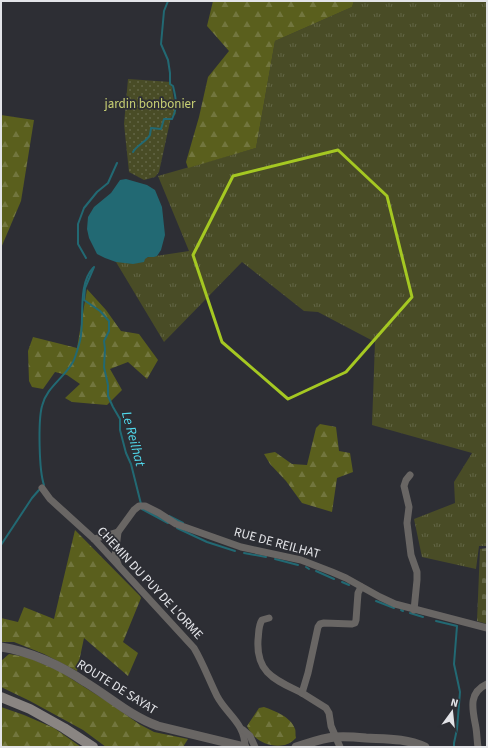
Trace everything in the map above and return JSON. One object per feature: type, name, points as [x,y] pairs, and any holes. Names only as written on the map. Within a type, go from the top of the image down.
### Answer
[{"type":"main road","points":[[1,696],[30,709],[64,728],[93,747]]},
{"type":"street","points":[[410,475],[404,486],[409,507],[407,523],[411,555],[417,572],[414,610]]},
{"type":"street","name":"CHEMIN DU PUY DE L'ORME","points":[[42,488],[50,499],[94,539],[118,564],[194,648],[221,703],[240,727],[245,739],[245,747]]},
{"type":"street","name":"RUE DE REILHAT","points":[[118,564],[115,556],[118,532],[134,510],[142,506],[159,513],[176,524],[241,547],[301,560],[346,578],[395,604],[487,628]]},
{"type":"street","points":[[94,539],[118,532]]},
{"type":"street","points":[[302,693],[318,627],[320,624],[324,623],[355,623],[358,593],[361,586]]},
{"type":"street","points":[[269,618],[262,620],[259,624],[258,651],[264,669],[276,680],[302,693],[326,708],[329,713],[331,726],[340,747]]},
{"type":"street","name":"ROUTE DE SAYAT","points":[[2,648],[26,653],[62,668],[85,681],[134,716],[146,722],[245,747]]},
{"type":"street","points":[[478,747],[472,706],[473,699],[476,693],[487,684]]},
{"type":"street","points":[[240,727],[250,736],[255,747]]},
{"type":"street","points":[[296,747],[326,738],[335,737],[400,740],[416,743],[424,747]]},
{"type":"highlighted area","points":[[338,150],[387,196],[412,297],[346,372],[288,399],[222,342],[193,255],[233,176]]},
{"type":"green space","points":[[213,1],[354,1],[352,7],[275,41],[256,148],[188,168],[186,162],[199,117],[208,77],[229,51],[207,26]]},
{"type":"green space","points":[[354,1],[487,1],[487,546],[479,546],[476,569],[422,557],[414,519],[455,503],[454,482],[472,453],[372,425],[375,342],[318,312],[304,311],[242,262],[164,342],[116,262],[189,251],[158,176],[256,148],[275,41],[352,7]]},
{"type":"green space","name":"jardin bonbonier","points":[[128,79],[171,82],[176,114],[171,117],[159,172],[155,177],[144,180],[129,172],[124,124]]},
{"type":"green space","points":[[1,115],[34,120],[21,201],[1,248]]},
{"type":"green space","points":[[87,289],[106,310],[121,331],[139,334],[158,360],[147,379],[128,362],[110,369],[122,390],[107,405],[72,402],[65,398],[80,384],[67,375],[55,372],[43,389],[32,387],[29,381],[28,351],[33,337],[77,348]]},
{"type":"green space","points":[[320,424],[336,427],[339,451],[350,453],[353,472],[337,478],[332,512],[302,503],[286,481],[270,464],[264,454],[275,452],[292,464],[307,465],[316,428]]},
{"type":"green space","points":[[75,530],[141,598],[123,642],[138,653],[128,676],[84,638],[77,671],[44,654],[14,642],[1,642],[1,618],[18,622],[24,607],[54,619]]},
{"type":"green space","points":[[487,548],[487,624],[477,621],[480,549]]},
{"type":"green space","points":[[9,654],[27,657],[59,671],[108,702],[139,724],[154,732],[188,739],[183,747],[106,747],[83,730],[1,687],[1,661]]},
{"type":"green space","points":[[1,707],[54,728],[81,747],[1,747]]},
{"type":"green space","points":[[264,707],[273,710],[290,721],[295,729],[296,738],[285,745],[279,746],[263,742],[254,736],[247,726],[259,708]]},
{"type":"water","points":[[126,179],[147,185],[155,190],[162,207],[165,235],[161,250],[157,256],[148,257],[144,262],[133,264],[116,262],[97,254],[89,238],[87,229],[88,217],[94,207],[111,193],[120,180]]},
{"type":"waterway","name":"Le Reilhat","points":[[133,152],[150,135],[151,128],[161,129],[164,119],[172,119],[176,106],[173,86],[170,84],[168,60],[161,44],[164,11],[168,1]]},
{"type":"waterway","name":"Le Reilhat","points":[[86,258],[78,244],[78,224],[84,208],[97,192],[108,183],[117,163]]},
{"type":"waterway","name":"Le Reilhat","points":[[94,267],[85,288],[84,300],[100,311],[109,321],[109,331],[104,341],[104,367],[108,385],[108,396],[120,419],[120,430],[126,453],[131,464],[141,504]]},
{"type":"waterway","points":[[44,485],[41,469],[40,446],[42,406],[51,388],[69,368],[75,357],[80,341],[83,293],[88,275],[93,268]]},
{"type":"waterway","points":[[1,545],[32,498],[39,490]]},
{"type":"waterway","name":"Le Reilhat","points":[[142,509],[168,523]]},
{"type":"waterway","points":[[169,516],[183,523]]},
{"type":"waterway","name":"Le Reilhat","points":[[177,528],[207,542],[235,551]]},
{"type":"waterway","name":"Le Reilhat","points":[[244,553],[266,557]]},
{"type":"waterway","name":"Le Reilhat","points":[[275,559],[298,565]]},
{"type":"waterway","name":"Le Reilhat","points":[[316,571],[334,579]]},
{"type":"waterway","name":"Le Reilhat","points":[[342,582],[349,585]]},
{"type":"waterway","name":"Le Reilhat","points":[[376,601],[394,608]]},
{"type":"waterway","name":"Le Reilhat","points":[[410,613],[423,617]]},
{"type":"waterway","name":"Le Reilhat","points":[[436,621],[457,626],[454,664],[460,692],[454,747]]}]
